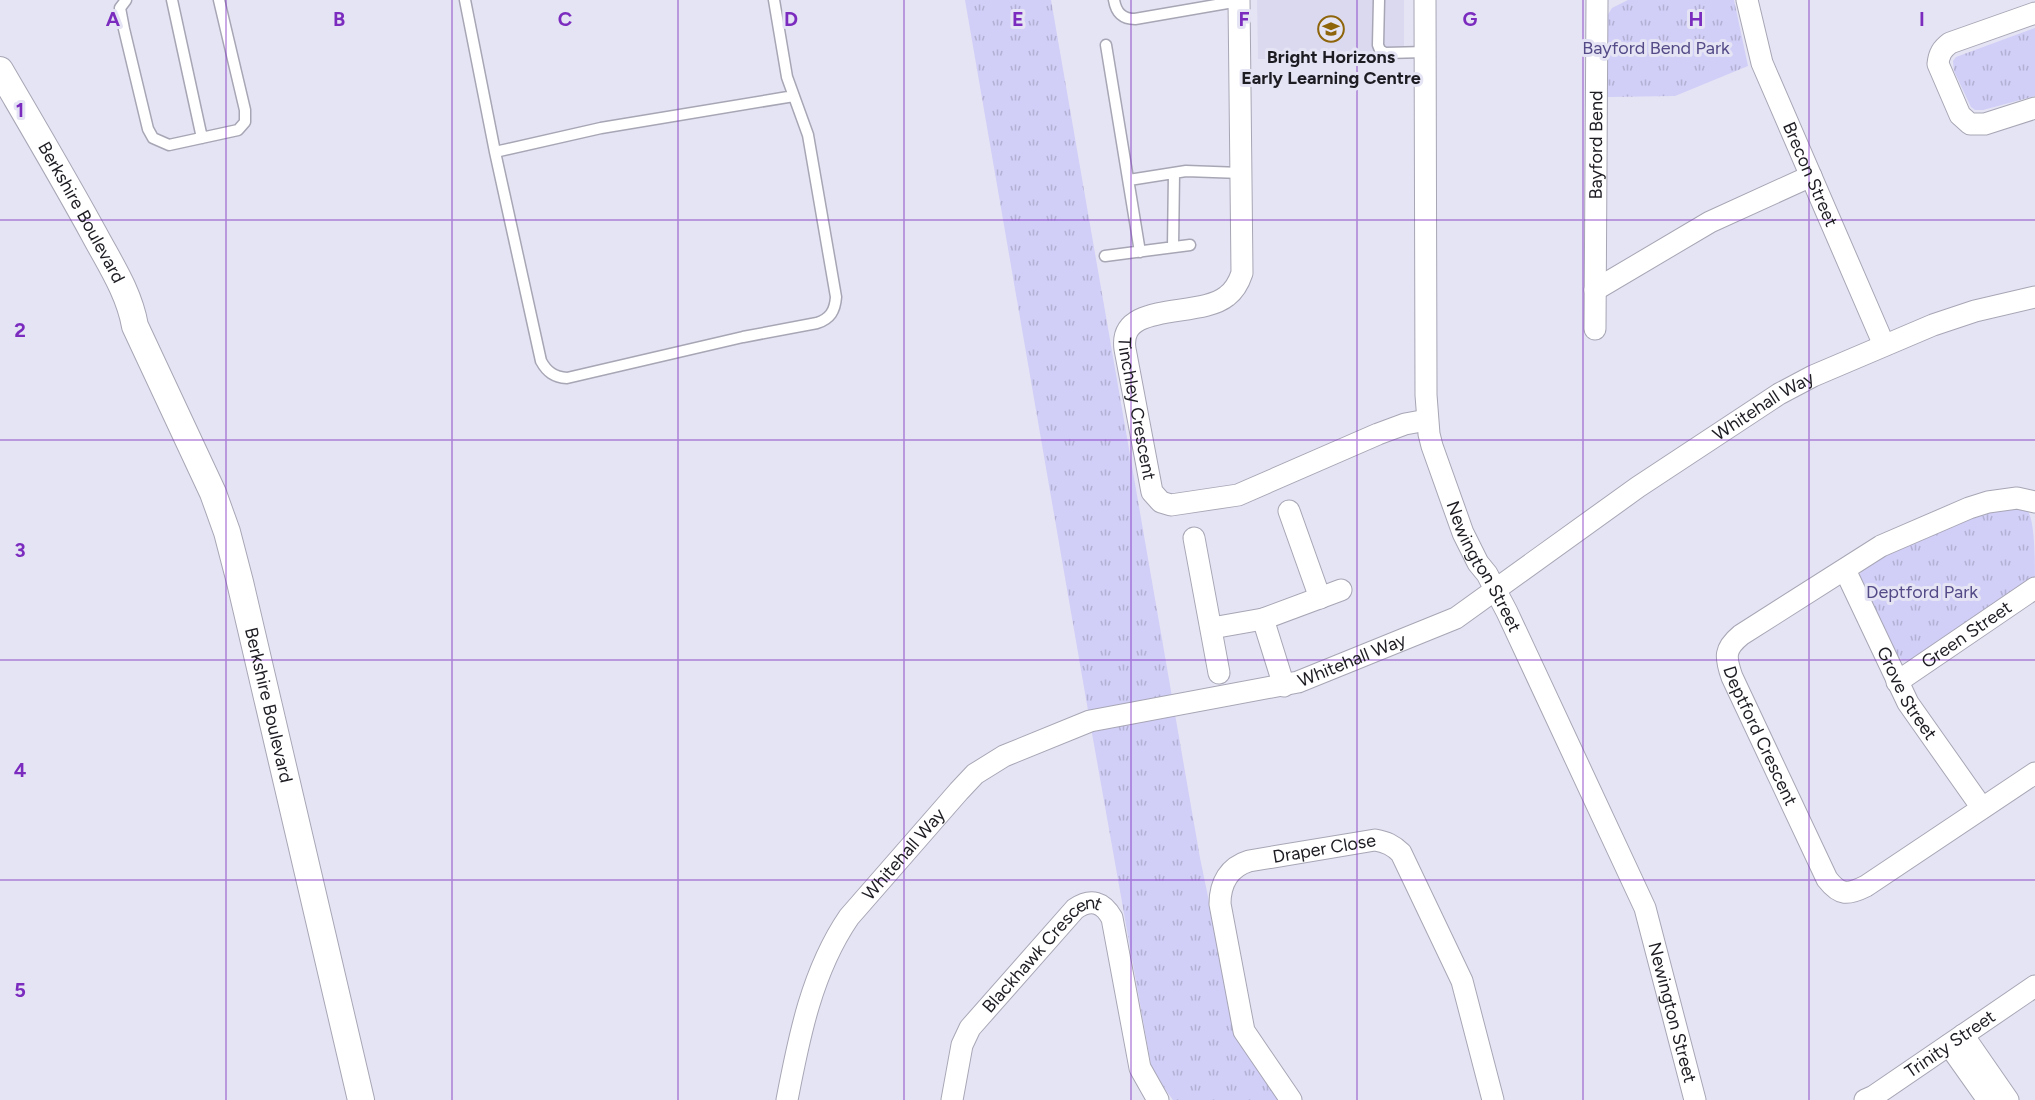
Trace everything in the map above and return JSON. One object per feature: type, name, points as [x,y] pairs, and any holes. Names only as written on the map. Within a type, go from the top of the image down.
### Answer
[{"type":"street","name":"Newington Street","points":[[1425,0],[1426,395],[1427,420],[1432,446],[1463,533],[1517,633],[1645,908],[1695,1100]]},
{"type":"street","name":"Bayford Bend","points":[[1595,329],[1597,0]]},
{"type":"street","name":"Brecon Street","points":[[1747,0],[1762,63],[1884,345]]},
{"type":"street","name":"Tinchley Crescent","points":[[1239,1],[1242,273],[1239,283],[1226,298],[1209,305],[1138,319],[1133,322],[1125,334],[1125,349],[1149,486],[1156,498],[1171,505],[1238,495],[1378,434],[1405,424],[1427,420]]},
{"type":"street","points":[[2035,13],[1950,43],[1939,55],[1938,64],[1960,115],[1970,124],[1985,124],[2035,108]]},
{"type":"street","name":"Berkshire Boulevard","points":[[0,70],[73,195],[122,285],[131,304],[135,326]]},
{"type":"street","name":"Berkshire Boulevard","points":[[0,100],[110,292],[135,326],[213,493],[227,532],[240,582],[361,1100]]},
{"type":"street","points":[[1596,290],[1710,222],[1811,176]]},
{"type":"street","name":"Whitehall Way","points":[[786,1100],[803,1021],[837,935],[849,917],[975,774],[1004,756],[1090,721],[1284,686],[1312,677],[1456,618],[1638,487],[1779,394],[1813,376],[1933,325],[1975,311],[2035,297]]},
{"type":"street","name":"Deptford Crescent","points":[[2035,502],[2017,498],[1988,502],[1881,546],[1741,635],[1728,648],[1726,656],[1732,677],[1827,879],[1833,887],[1842,892],[1855,891],[2035,773]]},
{"type":"street","points":[[1289,511],[1320,598]]},
{"type":"street","points":[[1194,537],[1219,673]]},
{"type":"street","name":"Grove Street","points":[[1845,570],[1908,703],[1982,808]]},
{"type":"street","name":"Green Street","points":[[1897,681],[2035,588]]},
{"type":"street","points":[[1212,628],[1263,619],[1341,590]]},
{"type":"street","points":[[1263,619],[1284,686]]},
{"type":"street","name":"Draper Close","points":[[1290,1100],[1244,1031],[1220,904],[1223,882],[1234,868],[1249,861],[1375,840],[1394,846],[1401,853],[1462,981],[1492,1100]]},
{"type":"street","name":"Blackhawk Crescent","points":[[952,1100],[963,1045],[970,1028],[1075,909],[1095,902],[1102,905],[1112,918],[1140,1068],[1158,1100]]},
{"type":"street","name":"Trinity Street","points":[[1865,1100],[2035,986]]},
{"type":"street","points":[[1956,1040],[1988,1100]]},
{"type":"street","points":[[1956,1040],[2008,1100]]},
{"type":"lane","points":[[126,0],[120,8],[148,129],[153,138],[169,145],[238,130],[245,122],[245,110],[219,0]]},
{"type":"lane","points":[[172,0],[202,138]]},
{"type":"lane","points":[[465,0],[495,152],[541,360],[549,372],[567,378],[743,337],[817,323],[833,312],[836,297],[808,135],[787,77],[774,0]]},
{"type":"lane","points":[[1114,0],[1119,13],[1128,19],[1190,5],[1239,1]]},
{"type":"lane","points":[[1379,0],[1378,45],[1380,50],[1385,53],[1426,52]]},
{"type":"lane","points":[[1106,45],[1140,252]]},
{"type":"lane","points":[[495,152],[601,128],[794,96]]},
{"type":"lane","points":[[1129,180],[1186,171],[1241,173]]},
{"type":"lane","points":[[1173,247],[1174,173]]},
{"type":"lane","points":[[1105,256],[1191,245]]},
{"type":"shaded area","name":"Bright Horizons Early Learning Centre","points":[[1257,0],[1404,0],[1404,58],[1258,59]]},
{"type":"green space","points":[[965,0],[1051,0],[1200,858],[1234,1022],[1281,1100],[1173,1100],[1152,1071]]},
{"type":"green space","name":"Bayford Bend Park","points":[[1628,0],[1734,0],[1748,66],[1675,96],[1608,97],[1607,16],[1612,8]]},
{"type":"green space","points":[[2035,28],[2035,96],[1983,110],[1975,110],[1971,107],[1954,71],[1953,61],[1956,57]]},
{"type":"green space","name":"Deptford Park","points":[[2013,505],[2026,509],[2030,515],[2034,542],[2035,578],[1916,659],[1903,660],[1897,657],[1859,577],[1863,566],[1973,513]]},
{"type":"place","name":"Bright Horizons Early Learning Centre","points":[[1331,29]]}]
